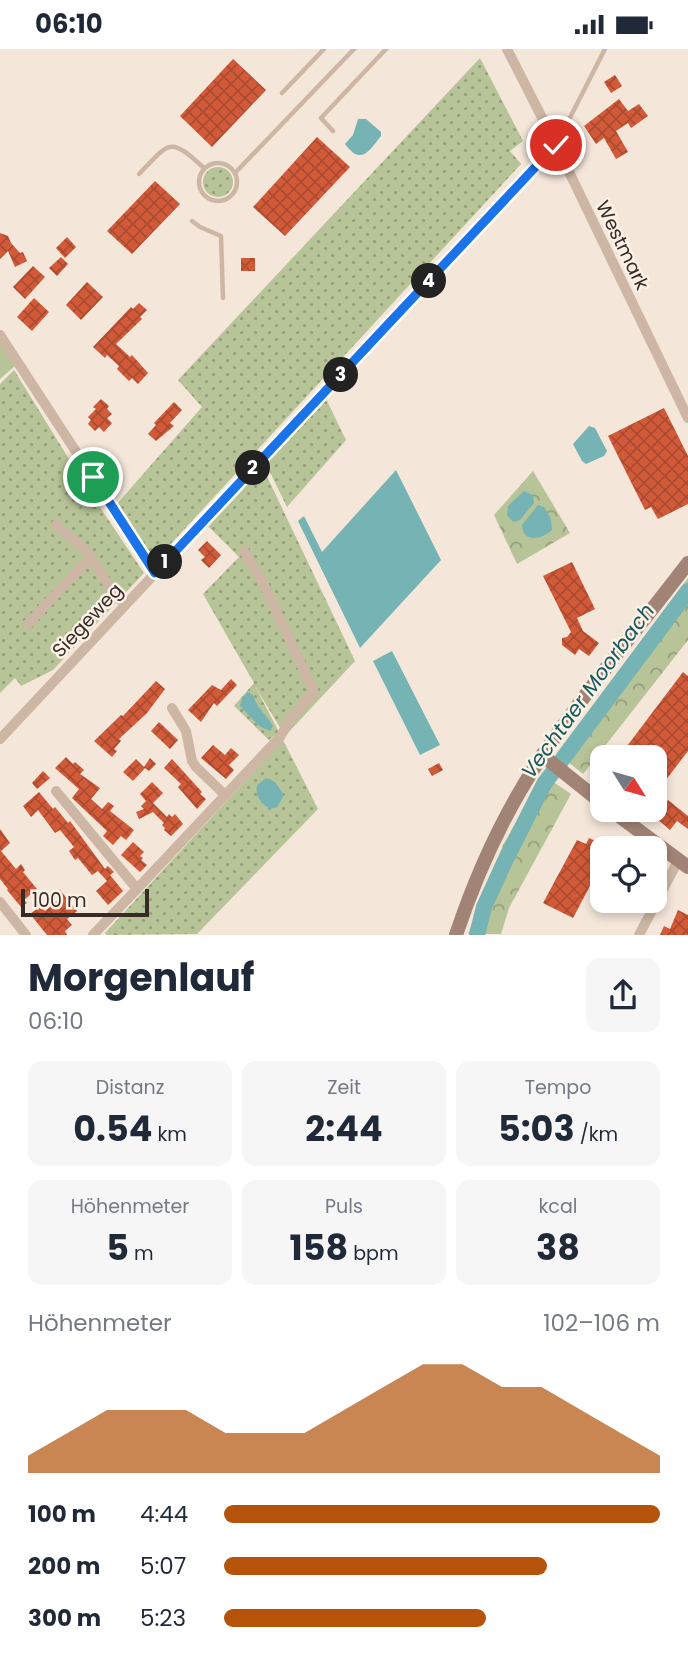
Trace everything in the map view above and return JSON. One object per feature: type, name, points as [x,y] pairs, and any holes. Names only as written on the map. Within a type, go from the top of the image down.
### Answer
[{"type":"main road","points":[[456,935],[471,891],[499,830],[688,563]]},
{"type":"main road","points":[[547,759],[590,794]]},
{"type":"main road","points":[[628,823],[683,864]]},
{"type":"street","name":"Westmark","points":[[507,49],[688,418]]},
{"type":"street","name":"Siegeweg","points":[[0,739],[556,145]]},
{"type":"street","points":[[0,335],[155,573]]},
{"type":"street","points":[[56,525],[87,551],[115,596],[126,604]]},
{"type":"street","points":[[93,935],[280,737],[290,720],[314,692],[264,585],[244,551]]},
{"type":"street","points":[[28,624],[81,566],[92,559]]},
{"type":"street","points":[[172,709],[186,731],[192,761],[225,795]]},
{"type":"street","points":[[56,791],[137,889]]},
{"type":"street","points":[[639,935],[683,864]]},
{"type":"street","points":[[0,902],[26,935]]},
{"type":"lane","points":[[282,93],[324,49]]},
{"type":"lane","points":[[235,173],[354,49]]},
{"type":"lane","points":[[333,131],[321,118],[386,49]]},
{"type":"lane","name":"Siegeweg","points":[[556,145],[606,49]]},
{"type":"lane","points":[[139,174],[164,148],[170,146],[184,151],[204,168]]},
{"type":"lane","points":[[220,162],[228,165],[235,173],[236,191],[229,199],[219,202],[209,200],[198,186],[199,176],[204,168],[211,164],[220,162]]},
{"type":"lane","points":[[192,221],[221,236],[223,298]]},
{"type":"green space","points":[[480,58],[523,141],[510,151],[521,164],[155,561],[116,505],[202,407],[178,380]]},
{"type":"green space","points":[[218,167],[229,171],[233,182],[229,193],[218,197],[207,193],[203,182],[207,171]]},
{"type":"green space","points":[[0,342],[15,366],[0,379]]},
{"type":"green space","points":[[14,370],[85,485],[144,573],[53,670],[21,686],[15,678],[0,693],[0,384]]},
{"type":"green space","points":[[325,397],[346,440],[287,507],[266,464]]},
{"type":"green space","points":[[262,466],[355,661],[285,736],[255,686],[279,732],[269,740],[234,706],[254,683],[203,594],[239,557],[205,523]]},
{"type":"green space","points":[[533,471],[570,533],[517,564],[494,515]]},
{"type":"green space","points":[[688,578],[688,640],[606,745],[590,745],[590,765],[583,774],[557,753]]},
{"type":"green space","points":[[283,740],[318,809],[197,934],[106,935],[105,933]]},
{"type":"green space","points":[[543,775],[571,794],[509,908],[501,934],[468,934],[503,845]]},
{"type":"water","points":[[358,119],[366,119],[381,132],[373,147],[360,155],[345,144],[353,135]]},
{"type":"water","points":[[589,426],[595,428],[607,451],[604,456],[586,464],[573,444]]},
{"type":"water","points":[[396,470],[441,560],[360,648],[298,521],[304,516],[322,552]]},
{"type":"water","points":[[524,491],[533,495],[534,503],[520,520],[513,522],[507,515],[508,506]]},
{"type":"water","points":[[538,505],[544,507],[551,519],[552,530],[543,536],[529,537],[523,531],[522,525]]},
{"type":"water","points":[[392,651],[440,745],[420,755],[373,661]]},
{"type":"water","points":[[248,692],[253,695],[273,726],[270,731],[259,726],[240,706],[242,698]]},
{"type":"water","points":[[266,778],[275,782],[284,795],[277,807],[270,809],[261,802],[257,793],[257,785]]},
{"type":"building","points":[[233,59],[266,90],[212,147],[180,116]]},
{"type":"building","points":[[615,75],[622,86],[611,93],[604,82]]},
{"type":"building","points":[[619,99],[628,111],[639,104],[648,116],[631,128],[628,123],[616,131],[628,152],[616,159],[604,138],[596,144],[584,126]]},
{"type":"building","points":[[317,137],[350,167],[285,236],[253,207]]},
{"type":"building","points":[[155,181],[180,204],[132,254],[107,231]]},
{"type":"building","points":[[0,233],[8,236],[20,253],[23,252],[27,261],[15,267],[8,251],[0,259]]},
{"type":"building","points":[[67,237],[76,247],[65,258],[56,248]]},
{"type":"building","points":[[61,257],[68,264],[57,276],[49,268]]},
{"type":"building","points":[[241,258],[255,258],[255,271],[241,271]]},
{"type":"building","points":[[33,266],[45,277],[25,299],[13,287]]},
{"type":"building","points":[[87,282],[103,297],[81,320],[66,305]]},
{"type":"building","points":[[34,298],[49,312],[32,331],[17,317]]},
{"type":"building","points":[[139,303],[147,310],[140,317],[142,319],[116,344],[130,357],[132,355],[148,373],[138,384],[132,378],[129,381],[117,369],[119,366],[93,347],[131,307],[133,309]]},
{"type":"building","points":[[101,399],[109,406],[107,409],[112,414],[107,418],[112,423],[104,432],[99,427],[95,431],[88,424],[91,420],[88,417],[96,409],[93,407]]},
{"type":"building","points":[[174,402],[182,410],[170,423],[174,426],[156,441],[148,434],[156,425],[154,423]]},
{"type":"building","points":[[664,408],[688,456],[688,504],[658,519],[651,507],[645,510],[608,436]]},
{"type":"building","points":[[207,541],[221,555],[209,568],[201,560],[205,557],[198,550]]},
{"type":"building","points":[[572,562],[595,609],[577,618],[583,631],[599,643],[589,656],[579,649],[575,655],[562,645],[562,638],[571,632],[543,576]]},
{"type":"building","points":[[683,672],[688,676],[688,751],[667,779],[667,745],[628,745]]},
{"type":"building","points":[[231,679],[237,685],[217,706],[214,703],[201,722],[188,710],[212,685],[221,690]]},
{"type":"building","points":[[156,681],[165,689],[147,713],[119,739],[121,741],[114,749],[117,751],[112,757],[94,741],[123,716]]},
{"type":"building","points":[[159,722],[178,740],[170,749],[151,731]]},
{"type":"building","points":[[213,745],[225,755],[231,748],[239,755],[229,765],[234,770],[226,779],[201,758]]},
{"type":"building","points":[[66,757],[84,770],[80,774],[100,788],[91,799],[102,809],[108,802],[114,806],[110,811],[134,830],[126,840],[121,836],[113,845],[103,836],[107,831],[72,798],[79,789],[55,768]]},
{"type":"building","points":[[150,758],[156,764],[149,771],[145,768],[133,781],[123,772],[136,759],[144,767]]},
{"type":"building","points":[[172,759],[206,799],[197,809],[178,787],[181,784],[164,768]]},
{"type":"building","points":[[439,763],[443,770],[432,776],[428,769]]},
{"type":"building","points":[[43,771],[50,778],[37,789],[32,783]]},
{"type":"building","points":[[152,782],[163,793],[153,803],[167,817],[169,814],[172,817],[175,814],[183,824],[171,836],[164,830],[164,823],[153,812],[139,819],[136,812],[144,809],[141,806],[146,801],[140,794]]},
{"type":"building","points":[[39,792],[53,809],[55,807],[68,823],[70,821],[105,869],[108,866],[114,872],[110,875],[123,891],[108,905],[96,891],[107,881],[98,871],[92,875],[78,858],[75,860],[69,851],[74,847],[60,830],[55,833],[38,810],[31,817],[23,806]]},
{"type":"building","points":[[667,801],[688,816],[688,829],[677,821],[670,830],[662,823],[667,823]]},
{"type":"building","points":[[0,829],[10,843],[1,851],[16,869],[21,864],[25,870],[23,872],[37,889],[24,900],[27,903],[21,907],[0,879]]},
{"type":"building","points":[[590,838],[590,886],[573,918],[543,903],[577,840],[586,844]]},
{"type":"building","points":[[133,842],[144,852],[140,856],[147,865],[140,872],[121,855]]},
{"type":"building","points":[[60,890],[77,911],[67,919],[72,925],[65,931],[67,935],[47,935],[30,914],[41,906],[45,911],[59,899],[55,895]]},
{"type":"building","points":[[678,910],[688,915],[688,935],[660,935],[664,926],[670,929]]},
{"type":"waterway","name":"Vechtaer Moorbach","points":[[477,935],[484,907],[544,784],[688,591]]},
{"type":"route","points":[[93,477],[155,573],[556,145]]}]
